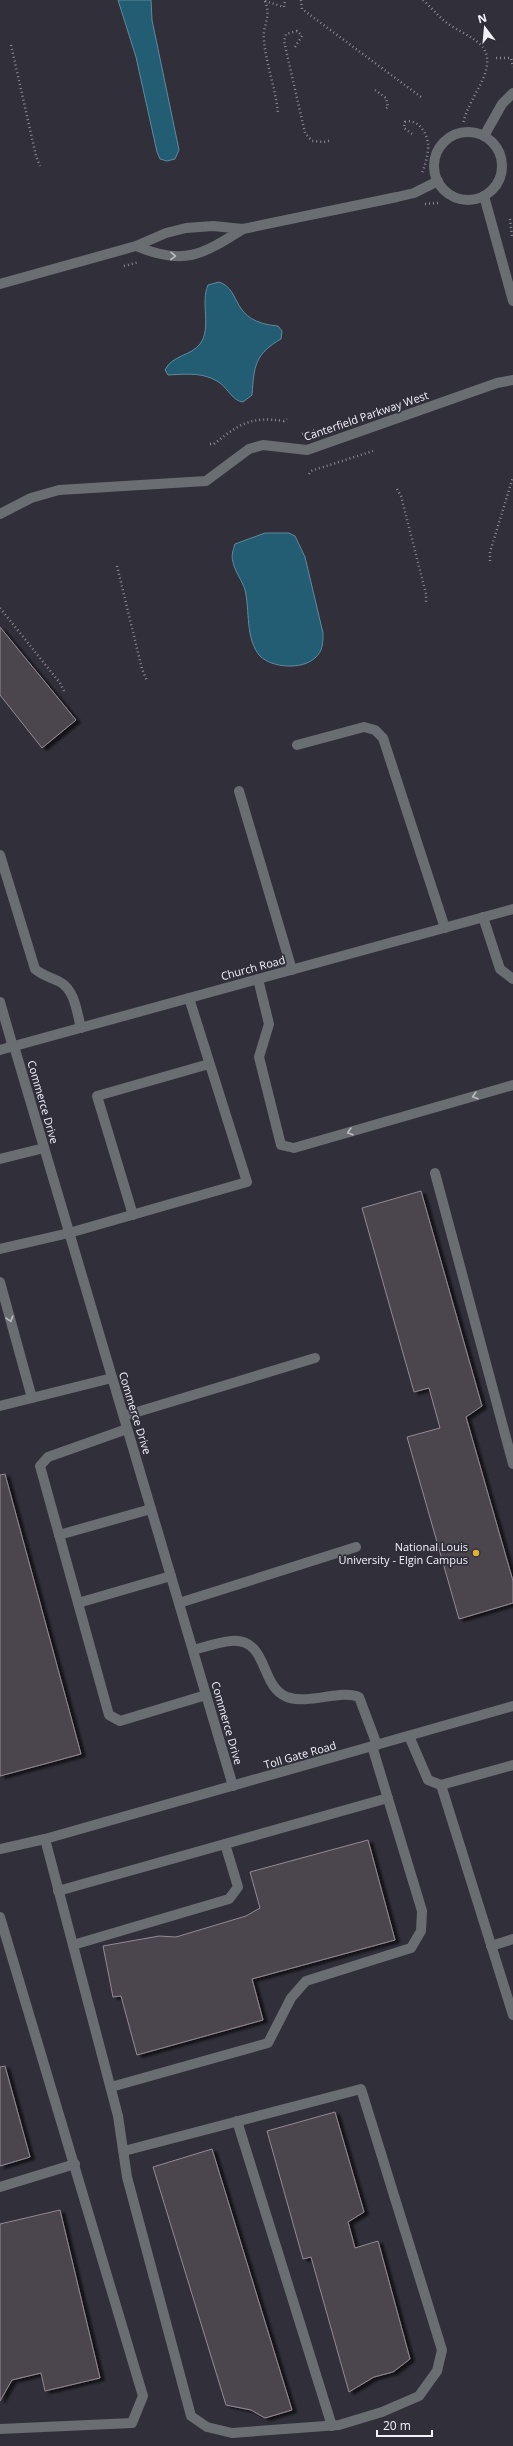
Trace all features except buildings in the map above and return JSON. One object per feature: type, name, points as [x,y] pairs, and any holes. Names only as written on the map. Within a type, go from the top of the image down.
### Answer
[{"type":"street","points":[[484,136],[502,104],[513,93]]},
{"type":"street","points":[[463,132],[484,136],[499,151],[502,162],[498,182],[484,196],[474,199],[463,199],[452,196],[438,181],[434,170],[435,160],[445,141],[463,132]]},
{"type":"street","points":[[0,284],[136,246],[166,233],[186,228],[213,226],[243,229],[408,194],[438,181]]},
{"type":"street","points":[[484,196],[513,301]]},
{"type":"street","points":[[136,246],[156,254],[172,257],[197,254],[211,249],[243,229]]},
{"type":"street","name":"Canterfield Parkway West","points":[[0,514],[30,498],[59,490],[206,480],[249,449],[263,445],[307,450],[497,383],[513,380]]},
{"type":"street","points":[[297,744],[364,727],[375,730],[383,738],[445,928]]},
{"type":"street","points":[[239,791],[292,970]]},
{"type":"street","points":[[0,855],[35,969],[41,975],[61,982],[67,987],[81,1028]]},
{"type":"street","name":"Church Road","points":[[0,1050],[513,909]]},
{"type":"street","points":[[483,917],[500,969],[513,979]]},
{"type":"street","points":[[258,979],[269,1024],[259,1057],[281,1145],[294,1148],[513,1085]]},
{"type":"street","points":[[0,1249],[69,1233],[247,1182],[189,998]]},
{"type":"street","name":"Commerce Drive","points":[[0,1002],[233,1786]]},
{"type":"street","points":[[133,1215],[97,1096],[209,1064]]},
{"type":"street","points":[[0,1159],[44,1148]]},
{"type":"street","points":[[435,1173],[513,1464]]},
{"type":"street","points":[[0,1282],[32,1398]]},
{"type":"street","points":[[124,1416],[315,1358]]},
{"type":"street","points":[[0,1406],[112,1378]]},
{"type":"street","points":[[127,1429],[48,1457],[40,1466],[109,1715],[120,1721],[206,1694]]},
{"type":"street","points":[[59,1535],[151,1509]]},
{"type":"street","points":[[179,1602],[356,1547]]},
{"type":"street","points":[[78,1603],[171,1576]]},
{"type":"street","points":[[111,2087],[268,2043],[291,1998],[306,1981],[412,1948],[421,1931],[422,1911],[388,1798],[375,1746],[359,1697],[351,1693],[306,1699],[286,1697],[272,1686],[258,1650],[246,1643],[232,1640],[193,1650]]},
{"type":"street","name":"Toll Gate Road","points":[[0,1849],[45,1839],[513,1706]]},
{"type":"street","points":[[409,1736],[428,1780],[441,1785],[513,1765]]},
{"type":"street","points":[[441,1785],[491,1946],[508,1984],[513,2015]]},
{"type":"street","points":[[58,1891],[388,1798]]},
{"type":"street","points":[[45,1839],[111,2087],[124,2151],[127,2177],[191,2416],[207,2427],[232,2433],[332,2426],[382,2412],[419,2396],[437,2371],[442,2350],[361,2089],[124,2151]]},
{"type":"street","points":[[73,1945],[229,1899],[238,1887],[225,1844]]},
{"type":"street","points":[[0,1917],[4,1943],[75,2164],[143,2396],[132,2423],[0,2430]]},
{"type":"street","points":[[491,1946],[513,1939]]},
{"type":"street","points":[[237,2121],[332,2426]]},
{"type":"street","points":[[0,2187],[75,2164]]},
{"type":"path","points":[[278,114],[277,101],[263,39],[269,10],[265,1],[284,7],[285,0]]},
{"type":"path","points":[[301,0],[302,9],[412,92],[421,97]]},
{"type":"path","points":[[423,0],[444,21],[476,39],[486,53],[488,66],[463,124]]},
{"type":"path","points":[[295,47],[302,36],[298,32],[289,32],[286,34],[284,41],[305,133],[312,140],[324,142],[332,140]]},
{"type":"path","points":[[11,45],[36,156],[40,166]]},
{"type":"path","points":[[496,58],[510,58],[513,66]]},
{"type":"path","points":[[376,90],[386,98],[388,107],[384,110]]},
{"type":"path","points":[[412,134],[404,128],[405,122],[414,122],[418,125],[428,144],[423,170],[419,177]]},
{"type":"path","points":[[510,219],[512,243]]},
{"type":"path","points":[[210,444],[214,444],[236,426],[265,418],[284,421],[287,419]]},
{"type":"path","points":[[309,474],[311,471],[373,451]]},
{"type":"path","points":[[490,562],[490,552],[513,477]]},
{"type":"path","points":[[397,489],[401,496],[422,579],[426,603]]},
{"type":"path","points":[[117,566],[142,669],[147,681]]},
{"type":"path","points":[[0,608],[60,683],[65,693]]},
{"type":"water","points":[[118,0],[151,0],[152,20],[179,150],[175,159],[167,161],[160,159],[157,152],[136,57]]},
{"type":"water","points":[[219,282],[226,286],[239,306],[251,319],[278,326],[282,331],[281,339],[266,350],[261,356],[255,368],[252,395],[243,402],[236,399],[223,385],[214,379],[195,374],[168,375],[165,370],[172,361],[192,351],[200,344],[205,331],[205,300],[208,285]]},
{"type":"water","points":[[265,533],[289,533],[295,536],[305,557],[323,637],[320,653],[309,662],[303,664],[287,666],[265,660],[255,649],[252,641],[245,590],[234,566],[232,555],[235,544]]},
{"type":"place","name":"National Louis University - Elgin Campus","points":[[476,1553]]}]
